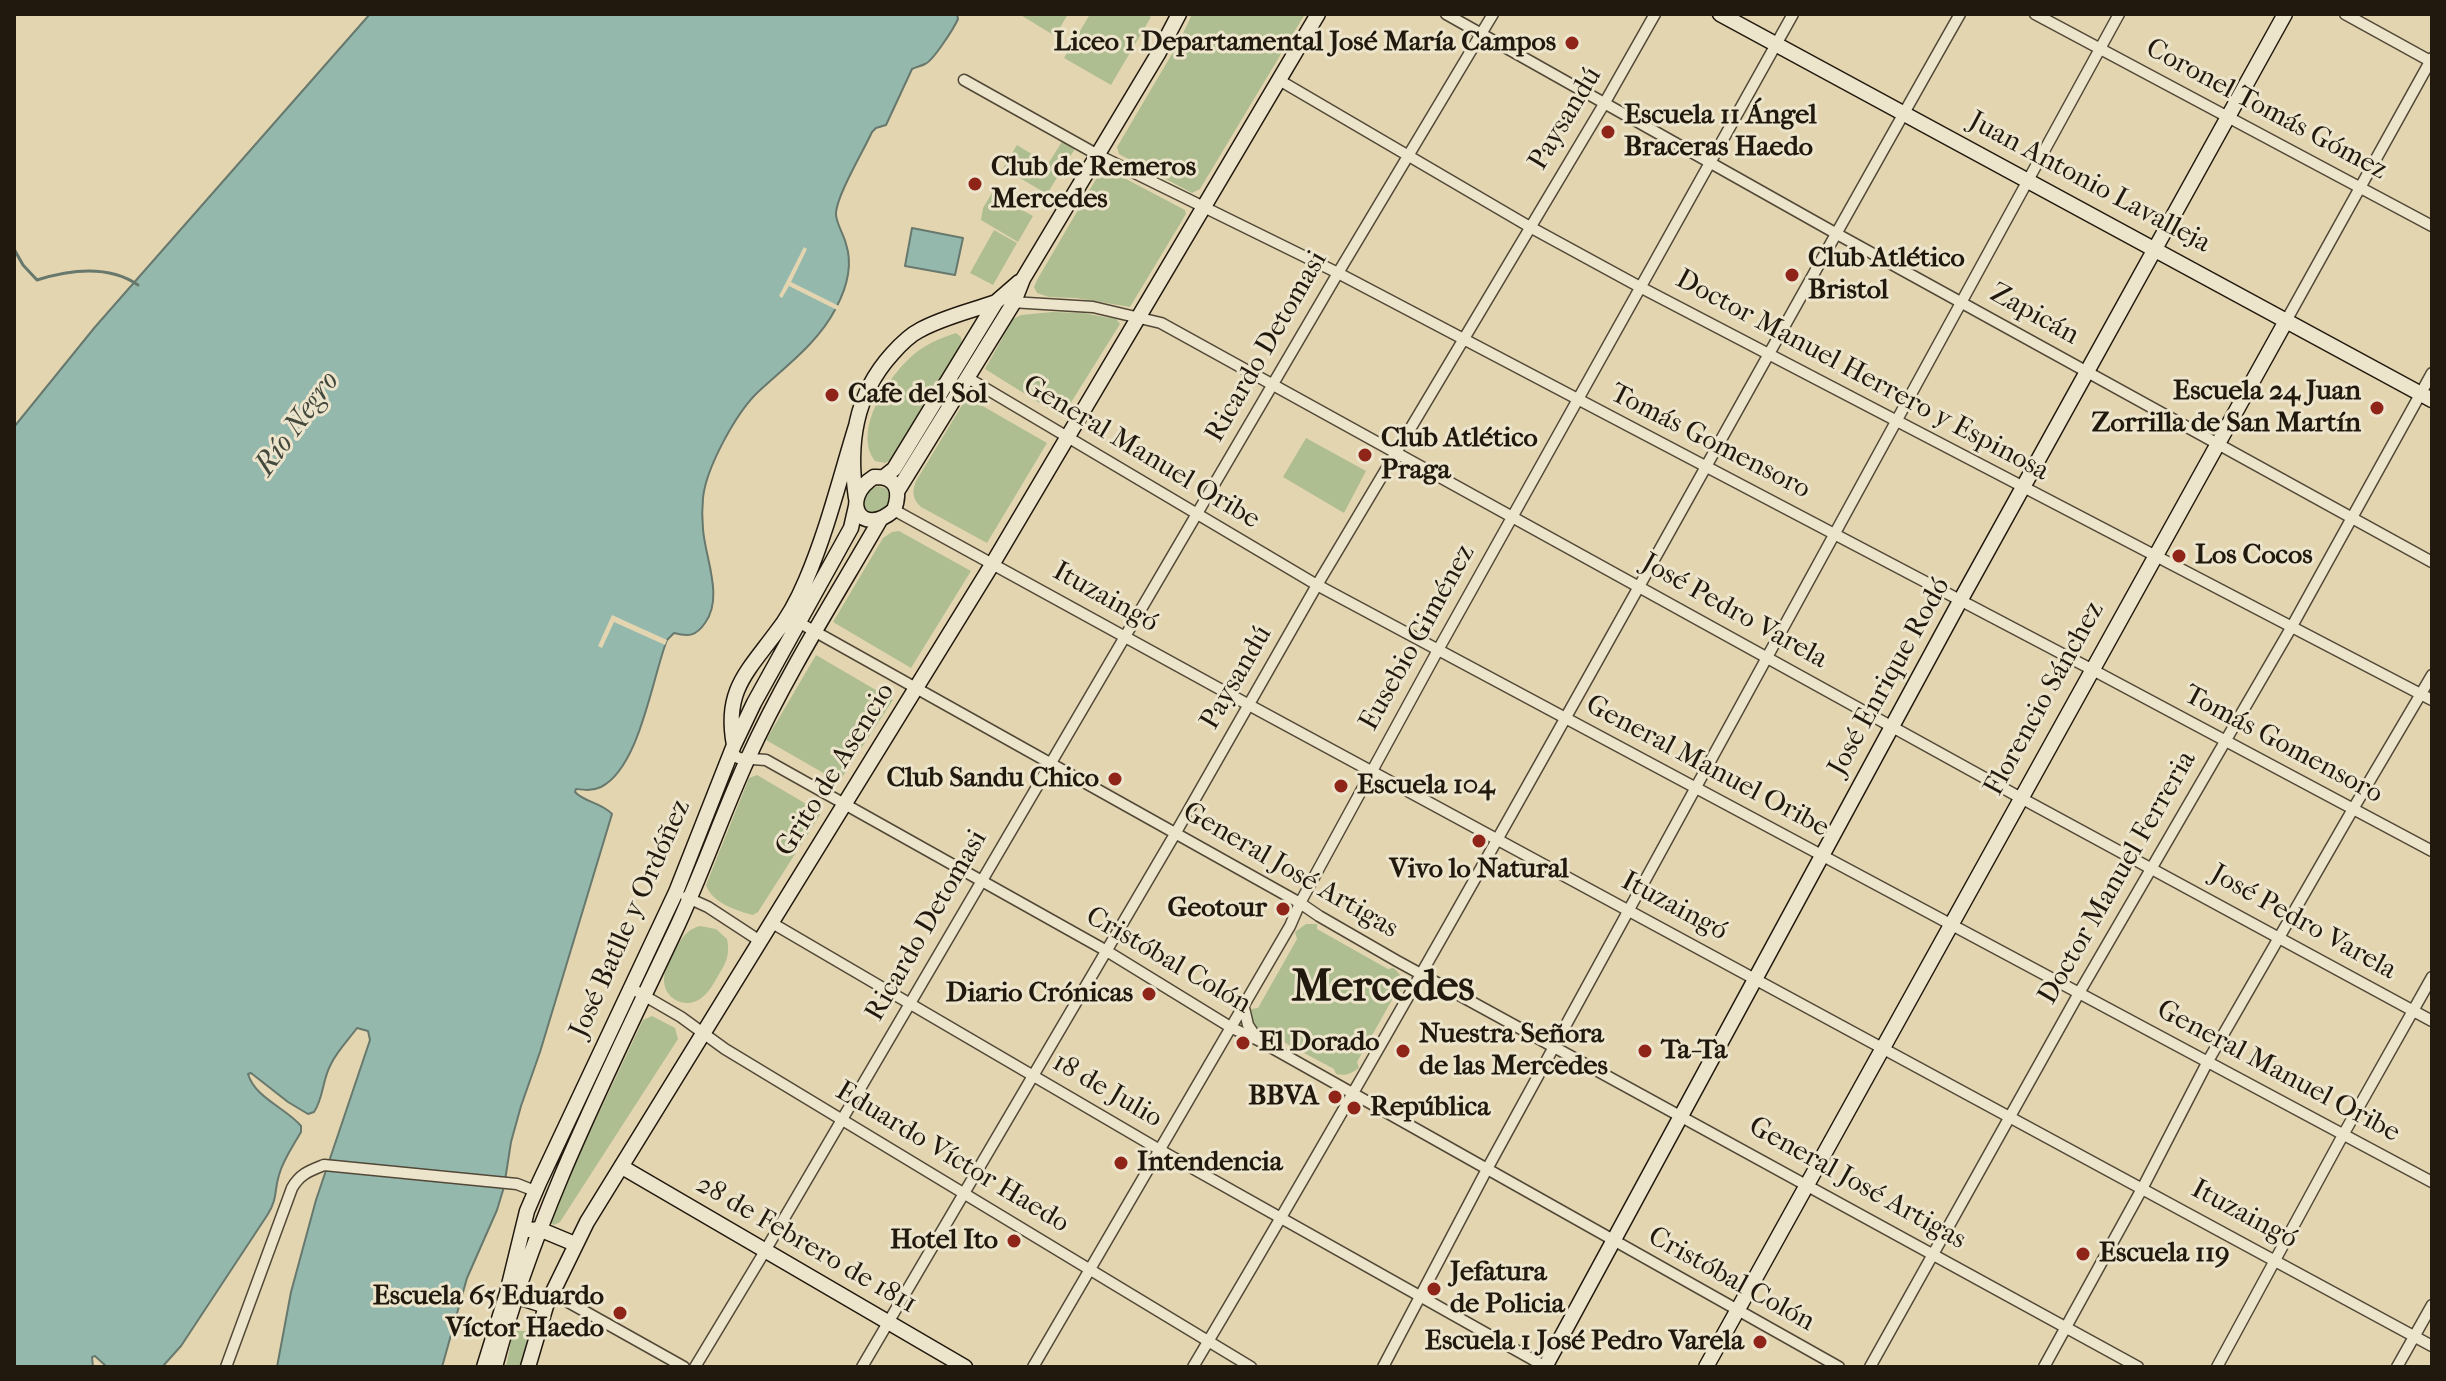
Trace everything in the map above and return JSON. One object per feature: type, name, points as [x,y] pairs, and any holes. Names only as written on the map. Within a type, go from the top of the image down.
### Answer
[{"type":"street","name":"Grito de Asencio","points":[[528,1367],[549,1299],[575,1244],[993,563],[1318,14]]},
{"type":"street","name":"Zapicán","points":[[1446,14],[1709,163],[2432,562]]},
{"type":"street","name":"Ricardo Detomasi","points":[[695,1367],[1493,14]]},
{"type":"street","name":"Paysandú","points":[[862,1367],[1175,834],[1317,585],[1655,14]]},
{"type":"street","name":"Juan Antonio Lavalleja","points":[[1720,14],[2426,397]]},
{"type":"street","name":"Eusebio Giménez","points":[[1033,1367],[1290,926],[1438,650],[1793,14]]},
{"type":"street","points":[[1193,1367],[1498,838],[1960,14]]},
{"type":"street","name":"Coronel Tomás Gómez","points":[[2035,14],[2432,226]]},
{"type":"street","points":[[1383,1367],[1486,1171],[2119,14]]},
{"type":"street","name":"José Enrique Rodó","points":[[1546,1367],[1960,601],[2285,14]]},
{"type":"street","points":[[2345,14],[2431,60]]},
{"type":"street","points":[[495,1367],[512,1295],[555,1190],[644,995],[683,895],[779,694],[880,520],[894,510],[898,490],[1014,302],[1023,279],[1177,15]]},
{"type":"street","name":"Florencio Sánchez","points":[[1706,1367],[2431,60]]},
{"type":"street","name":"Tomás Gomensoro","points":[[964,80],[1098,155],[1338,273],[2432,851]]},
{"type":"street","name":"Doctor Manuel Herrero y Espinosa","points":[[1279,80],[1530,227],[1640,287],[2432,700]]},
{"type":"street","points":[[884,477],[894,469],[996,302],[1023,279]]},
{"type":"street","points":[[766,760],[738,758],[730,727],[732,706],[744,674],[778,631],[806,580],[830,512],[866,390],[877,371],[897,348],[918,331],[996,302]]},
{"type":"street","name":"José Pedro Varela","points":[[996,302],[1084,305],[1161,323],[2432,1021]]},
{"type":"street","name":"Doctor Manuel Ferreria","points":[[1870,1367],[2079,993],[2291,628],[2351,518],[2426,397],[2432,373]]},
{"type":"street","name":"General Manuel Oribe","points":[[968,378],[1317,585],[2432,1182]]},
{"type":"street","points":[[856,426],[853,478],[859,515],[867,520],[880,520]]},
{"type":"street","points":[[856,502],[865,483],[874,477],[894,481],[898,490]]},
{"type":"street","name":"José Batlle y Ordóñez","points":[[484,1367],[512,1295],[522,1230],[535,1191],[631,988],[683,895],[735,744],[754,703],[851,528],[856,502]]},
{"type":"street","name":"Ituzaingó","points":[[894,510],[2432,1346]]},
{"type":"street","name":"General José Artigas","points":[[798,622],[1300,903],[1397,961],[2138,1367]]},
{"type":"street","points":[[2044,1367],[2208,1061],[2432,675]]},
{"type":"street","points":[[735,744],[749,734],[766,760]]},
{"type":"street","name":"Cristóbal Colón","points":[[766,760],[1105,950],[1232,1028],[1839,1367]]},
{"type":"street","points":[[683,895],[708,907],[760,941]]},
{"type":"street","points":[[1290,926],[1297,920],[1319,916]]},
{"type":"street","name":"18 de Julio","points":[[772,923],[1160,1150],[1546,1367]]},
{"type":"street","points":[[1397,961],[1407,972],[1411,991]]},
{"type":"street","points":[[2217,1367],[2432,977]]},
{"type":"street","name":"Eduardo Víctor Haedo","points":[[631,988],[681,1017],[725,1049],[1251,1367]]},
{"type":"street","points":[[1244,1006],[1248,1025],[1258,1040]]},
{"type":"street","points":[[1332,1082],[1345,1081],[1363,1073]]},
{"type":"street","points":[[226,1367],[298,1177],[324,1165],[517,1184],[535,1191]]},
{"type":"street","name":"28 de Febrero de 1811","points":[[622,1167],[965,1367]]},
{"type":"street","points":[[522,1230],[539,1229],[575,1244]]},
{"type":"street","points":[[512,1295],[549,1299],[684,1367]]},
{"type":"street","points":[[2397,1367],[2432,1305]]},
{"type":"green space","points":[[1019,14],[1068,14],[1055,36]]},
{"type":"green space","points":[[1090,14],[1146,14],[1151,17],[1111,85],[1064,58]]},
{"type":"green space","points":[[1192,14],[1305,14],[1200,189],[1192,193],[1119,154],[1117,147],[1179,42]]},
{"type":"green space","points":[[1063,140],[1076,147],[1047,194],[1003,168],[1017,145],[1048,164]]},
{"type":"green space","points":[[1109,170],[1185,210],[1186,214],[1130,307],[1037,293],[1034,287],[1037,280],[1099,174]]},
{"type":"green space","points":[[992,193],[1033,216],[1018,242],[981,220],[983,208]]},
{"type":"green space","points":[[994,230],[1017,243],[993,285],[970,273]]},
{"type":"green space","points":[[1083,313],[1116,319],[1120,324],[1062,417],[985,369],[1013,319],[1021,315]]},
{"type":"green space","points":[[956,333],[961,337],[962,344],[895,458],[885,463],[875,461],[869,449],[868,435],[870,420],[884,391],[917,352],[932,342]]},
{"type":"green space","points":[[967,397],[1047,443],[987,543],[921,507],[914,495],[916,481]]},
{"type":"green space","points":[[1306,438],[1366,471],[1344,513],[1283,477]]},
{"type":"green space","points":[[878,486],[888,489],[891,498],[886,511],[871,514],[864,506],[865,499]]},
{"type":"green space","points":[[899,531],[971,571],[911,668],[833,622],[883,538]]},
{"type":"green space","points":[[816,655],[893,700],[839,782],[766,740]]},
{"type":"green space","points":[[757,775],[820,812],[820,815],[758,912],[753,915],[719,901],[706,885],[749,778]]},
{"type":"green space","points":[[1306,924],[1317,924],[1317,929],[1388,969],[1393,968],[1402,978],[1401,992],[1397,991],[1357,1062],[1359,1068],[1348,1074],[1336,1074],[1334,1069],[1265,1032],[1259,1032],[1253,1024],[1251,1009],[1258,1008],[1297,939],[1295,932]]},
{"type":"green space","points":[[700,926],[716,929],[727,939],[727,957],[706,994],[694,1002],[682,1002],[671,997],[665,987],[665,974],[683,938]]},
{"type":"green space","points":[[652,1016],[675,1028],[678,1039],[560,1222],[554,1225],[549,1218],[643,1020]]},
{"type":"green space","points":[[516,1331],[526,1331],[531,1336],[520,1367],[506,1367],[512,1336]]},
{"type":"water","name":"Río Negro","points":[[370,14],[957,14],[958,19],[933,57],[912,69],[886,125],[872,132],[845,186],[836,215],[848,252],[849,268],[829,321],[791,363],[749,401],[716,457],[705,486],[702,510],[713,589],[710,613],[695,633],[674,633],[667,640],[643,720],[626,761],[601,787],[576,789],[579,795],[612,814],[521,1106],[497,1210],[467,1278],[442,1367],[277,1367],[291,1292],[316,1200],[370,1040],[368,1031],[357,1028],[331,1064],[314,1112],[308,1114],[251,1073],[248,1074],[257,1090],[295,1120],[301,1126],[301,1132],[281,1169],[268,1214],[181,1346],[163,1366],[107,1367],[95,1356],[92,1357],[93,1367],[14,1367],[14,427],[95,327]]},
{"type":"water","points":[[912,228],[963,238],[955,275],[905,266]]},
{"type":"pier","points":[[804,247],[807,249],[791,282],[841,307],[839,311],[789,286],[782,298],[779,296]]},
{"type":"pier","points":[[612,615],[667,640],[665,645],[614,622],[602,648],[598,646]]},
{"type":"waterway","points":[[14,249],[37,280],[89,271],[114,274],[138,285]]},
{"type":"place","name":"Liceo 1 Departamental José María Campos","points":[[1572,43]]},
{"type":"place","name":"Escuela 11 Ángel Braceras Haedo","points":[[1608,132]]},
{"type":"place","name":"Club de Remeros Mercedes","points":[[975,184]]},
{"type":"place","name":"Club Atlético Bristol","points":[[1792,275]]},
{"type":"place","name":"Cafe del Sol","points":[[832,395]]},
{"type":"place","name":"Escuela 24 Juan Zorrilla de San Martín","points":[[2377,408]]},
{"type":"place","name":"Club Atlético Praga","points":[[1365,455]]},
{"type":"place","name":"Los Cocos","points":[[2179,556]]},
{"type":"place","name":"Club Sandu Chico","points":[[1115,779]]},
{"type":"place","name":"Escuela 104","points":[[1341,786]]},
{"type":"place","name":"Vivo lo Natural","points":[[1479,841]]},
{"type":"place","name":"Geotour","points":[[1283,909]]},
{"type":"place","name":"Diario Crónicas","points":[[1149,994]]},
{"type":"place","name":"El Dorado","points":[[1243,1043]]},
{"type":"place","name":"Nuestra Señora de las Mercedes","points":[[1403,1051]]},
{"type":"place","name":"Ta-Ta","points":[[1645,1051]]},
{"type":"place","name":"BBVA","points":[[1335,1097]]},
{"type":"place","name":"República","points":[[1354,1108]]},
{"type":"place","name":"Intendencia","points":[[1121,1163]]},
{"type":"place","name":"Hotel Ito","points":[[1014,1241]]},
{"type":"place","name":"Escuela 119","points":[[2083,1254]]},
{"type":"place","name":"Jefatura de Policia","points":[[1434,1289]]},
{"type":"place","name":"Escuela 65 Eduardo Víctor Haedo","points":[[620,1313]]},
{"type":"place","name":"Escuela 1 José Pedro Varela","points":[[1760,1342]]},
{"type":"district","name":"Mercedes","points":[[1383,989]]}]
